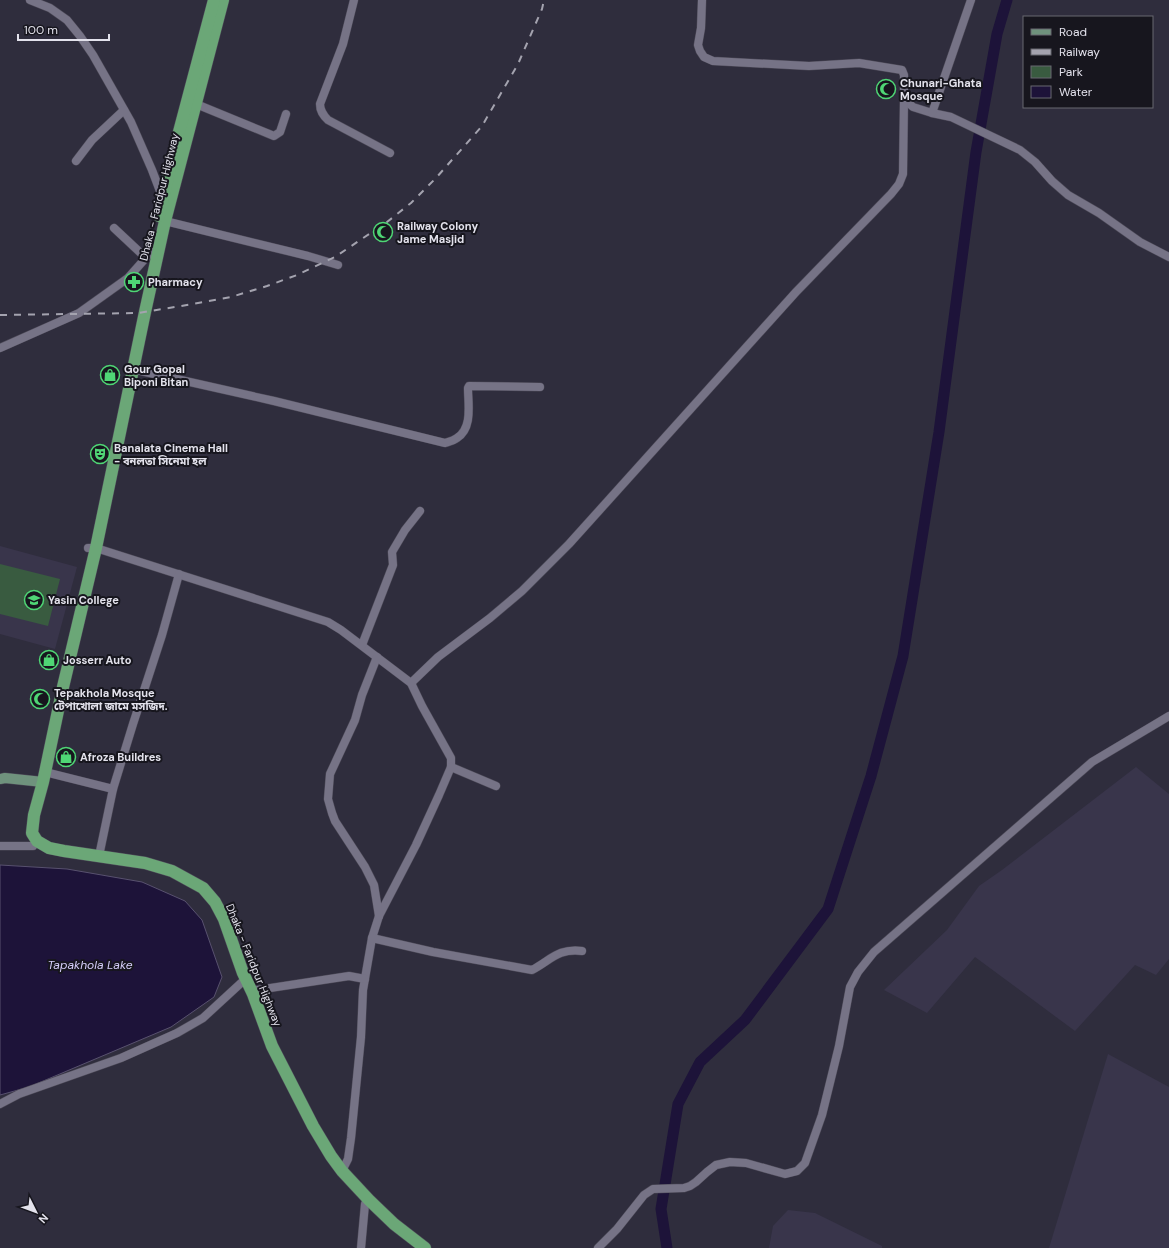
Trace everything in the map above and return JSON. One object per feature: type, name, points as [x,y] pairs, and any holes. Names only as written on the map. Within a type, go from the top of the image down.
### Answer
[{"type":"highway","name":"Dhaka - Faridpur Highway","points":[[214,0],[196,87],[196,104],[167,201],[148,255],[125,368],[92,548],[60,687],[34,815],[32,834],[37,841],[49,848],[145,863],[203,888],[215,902],[224,919],[250,994],[308,1129],[326,1159],[341,1179],[391,1228],[416,1248]]},
{"type":"highway","name":"Dhaka - Faridpur Highway","points":[[105,483],[165,221],[174,147],[196,87],[223,0]]},
{"type":"highway","name":"Dhaka - Faridpur Highway","points":[[42,778],[28,814],[26,834],[33,846],[48,853],[63,856],[171,873],[200,892],[211,904],[220,921],[241,983],[250,994]]},
{"type":"highway","name":"Dhaka - Faridpur Highway","points":[[292,1091],[331,1156],[342,1171],[394,1224],[425,1248]]},
{"type":"main road","points":[[0,779],[42,778]]},
{"type":"street","points":[[30,0],[50,8],[67,20],[94,55],[131,122],[167,201]]},
{"type":"street","points":[[354,0],[343,44],[320,104],[320,110],[328,120],[390,153]]},
{"type":"street","points":[[411,684],[438,657],[490,618],[522,591],[569,544],[796,292],[891,194],[899,184],[904,174],[904,75],[902,70],[859,63],[810,66],[713,61],[704,56],[698,45],[701,28],[702,0]]},
{"type":"street","points":[[932,113],[971,0]]},
{"type":"street","points":[[904,99],[913,107],[951,117],[1020,150],[1035,162],[1052,181],[1068,195],[1099,213],[1140,242],[1169,257]]},
{"type":"street","points":[[196,104],[274,136],[280,132],[286,114]]},
{"type":"street","points":[[76,161],[92,140],[124,110]]},
{"type":"street","points":[[165,221],[300,254],[338,265]]},
{"type":"street","points":[[0,348],[78,313],[128,278],[148,255],[114,228]]},
{"type":"street","points":[[132,369],[274,400],[445,443],[456,439],[464,432],[467,425],[469,386],[540,387]]},
{"type":"street","points":[[362,645],[392,565],[392,552],[404,530],[420,511]]},
{"type":"street","points":[[92,548],[179,574],[328,622],[342,630],[411,684],[451,758],[451,767],[419,838],[379,916],[372,938],[363,990],[361,1037],[351,1138],[348,1159],[342,1171]]},
{"type":"street","points":[[99,856],[113,789],[132,724],[162,635],[179,574]]},
{"type":"street","points":[[377,657],[362,695],[355,720],[330,774],[328,799],[335,821],[365,867],[374,885],[379,916]]},
{"type":"street","points":[[598,1248],[617,1229],[644,1195],[653,1189],[684,1188],[696,1182],[716,1165],[730,1162],[746,1163],[785,1174],[797,1171],[805,1163],[822,1115],[839,1046],[850,987],[858,972],[874,952],[1092,762],[1169,716]]},
{"type":"street","points":[[451,767],[496,786]]},
{"type":"street","points":[[42,778],[113,789]]},
{"type":"street","points":[[0,846],[33,846]]},
{"type":"street","points":[[372,938],[433,952],[532,970],[565,951],[582,950]]},
{"type":"street","points":[[250,994],[349,976],[365,979]]},
{"type":"street","points":[[0,1104],[19,1094],[121,1058],[177,1033],[203,1018],[241,983]]},
{"type":"street","points":[[361,1248],[365,1204]]},
{"type":"shaded area","name":"Yasin College","points":[[0,546],[77,567],[55,649],[0,634]]},
{"type":"shaded area","points":[[1136,767],[1169,794],[1169,959],[1156,975],[1135,965],[1075,1031],[975,957],[927,1013],[884,990],[947,930],[979,886]]},
{"type":"shaded area","points":[[1108,1054],[1169,1087],[1169,1248],[1049,1248]]},
{"type":"shaded area","points":[[788,1210],[815,1213],[882,1246],[882,1248],[769,1248],[773,1226]]},
{"type":"green space","points":[[0,564],[60,579],[48,626],[0,614]]},
{"type":"water","name":"Tapakhola Lake","points":[[0,865],[67,869],[142,882],[185,901],[202,920],[222,977],[214,997],[171,1027],[29,1087],[0,1095]]},
{"type":"waterway","points":[[667,1248],[661,1209],[678,1104],[700,1062],[745,1020],[828,909],[871,776],[903,656],[939,432],[976,152],[997,34],[1007,0]]},
{"type":"railway","points":[[0,315],[138,313],[181,306],[231,297],[267,286],[297,275],[335,257],[387,222],[411,203],[436,178],[482,126],[518,64],[542,9],[544,0]]},
{"type":"place","name":"Chunari-Ghata Mosque","points":[[886,89]]},
{"type":"place","name":"Railway Colony Jame Masjid","points":[[383,232]]},
{"type":"place","name":"Pharmacy","points":[[134,282]]},
{"type":"place","name":"Gour Gopal Biponi Bitan","points":[[110,375]]},
{"type":"place","name":"Banalata Cinema Hall - বনলতা সিনেমা হল","points":[[100,454]]},
{"type":"place","name":"Yasin College","points":[[34,600]]},
{"type":"place","name":"Josserr Auto","points":[[49,660]]},
{"type":"place","name":"Tepakhola Mosque টেপাখোলা জামে মসজিদ.","points":[[40,699]]},
{"type":"place","name":"Afroza Buildres","points":[[66,757]]}]
